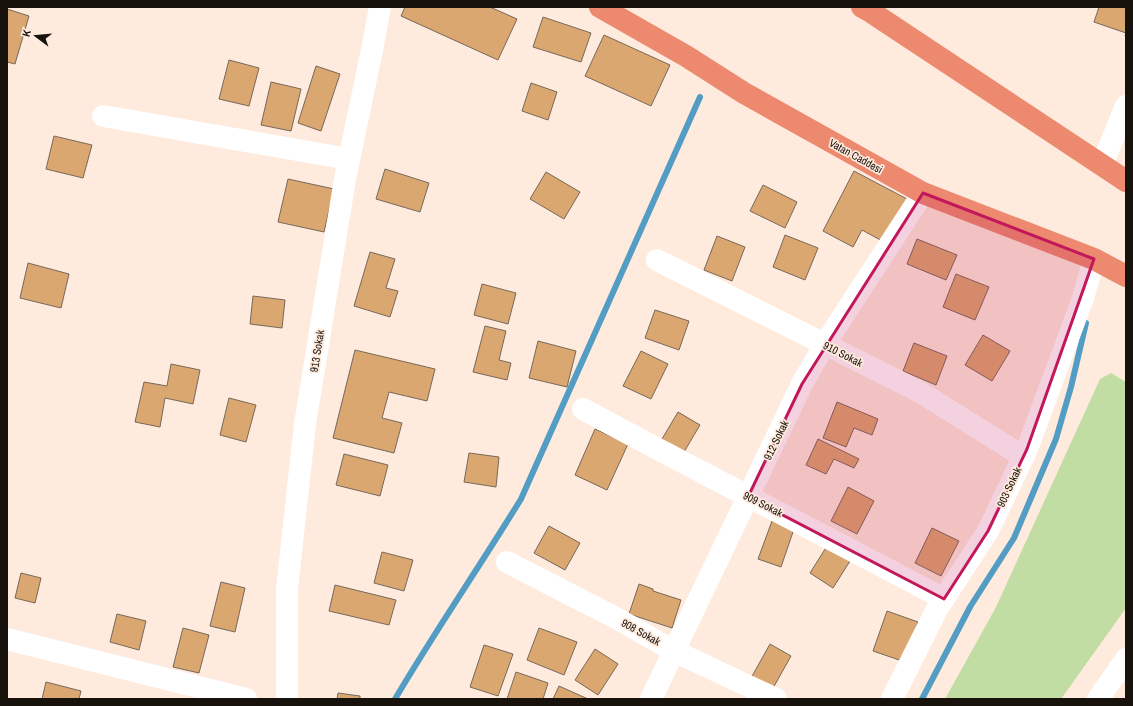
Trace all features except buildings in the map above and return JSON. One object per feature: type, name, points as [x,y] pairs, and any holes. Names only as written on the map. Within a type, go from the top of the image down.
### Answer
[{"type":"highway","name":"Vatan Caddesi","points":[[600,7],[686,56],[744,93],[923,193],[1094,259],[1126,276]]},
{"type":"highway","points":[[868,9],[1126,181]]},
{"type":"street","name":"913 Sokak","points":[[287,699],[287,589],[305,424],[345,179],[374,45],[380,7]]},
{"type":"street","points":[[1102,165],[1126,106]]},
{"type":"street","points":[[104,116],[350,159]]},
{"type":"street","name":"912 Sokak","points":[[651,699],[802,384],[825,344],[923,193]]},
{"type":"street","name":"903 Sokak","points":[[892,699],[938,609],[988,531],[1024,457],[1083,298],[1094,259]]},
{"type":"street","name":"910 Sokak","points":[[657,260],[920,392],[1024,457]]},
{"type":"street","name":"909 Sokak","points":[[583,409],[748,497],[850,548],[944,599]]},
{"type":"street","name":"908 Sokak","points":[[507,562],[616,618],[674,650],[776,699]]},
{"type":"street","points":[[7,639],[246,699]]},
{"type":"street","points":[[1098,699],[1126,659]]},
{"type":"highlighted area","points":[[923,193],[1094,259],[1027,449],[988,531],[944,599],[748,497],[802,384]]},
{"type":"green space","points":[[1111,373],[1126,382],[1126,608],[1061,699],[945,699],[996,607],[1100,379]]},
{"type":"waterway","points":[[395,699],[521,499],[700,97]]},
{"type":"waterway","points":[[922,699],[970,607],[1014,538],[1056,439],[1071,387],[1086,323]]}]
